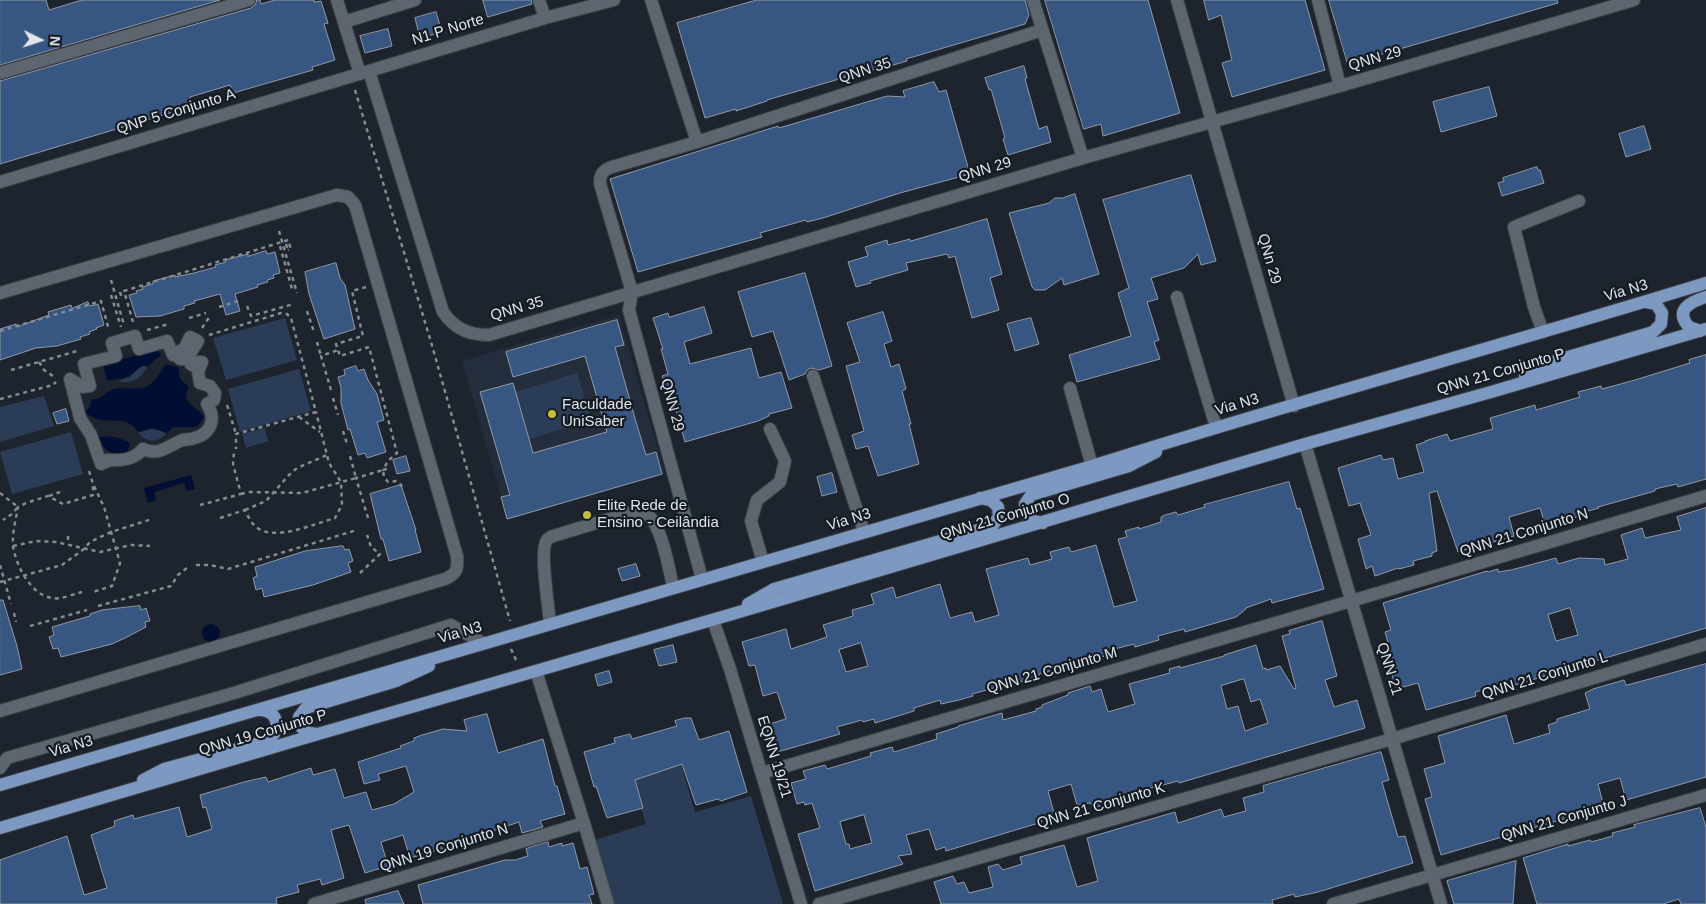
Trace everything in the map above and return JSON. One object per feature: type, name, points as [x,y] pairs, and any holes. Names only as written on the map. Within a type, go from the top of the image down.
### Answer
[{"type":"main road","name":"Via N3","points":[[0,785],[1092,466],[1216,427],[1294,406],[1706,283]]},
{"type":"main road","points":[[1703,330],[1689,327],[1684,313],[1685,308],[1692,301],[1706,297]]},
{"type":"main road","points":[[1491,392],[1558,360],[1653,332],[1661,324],[1662,313],[1656,304],[1646,302]]},
{"type":"main road","name":"QNN 21 Conjunto P","points":[[1305,444],[1703,330]]},
{"type":"main road","points":[[1043,523],[1034,521],[1027,515],[1026,504],[1032,495],[1129,466],[1184,437]]},
{"type":"main road","name":"QNN 21 Conjunto O","points":[[713,620],[1305,444]]},
{"type":"main road","points":[[729,615],[774,589],[992,526],[999,517],[998,507],[991,500],[980,498]]},
{"type":"main road","points":[[536,672],[713,620]]},
{"type":"main road","points":[[318,734],[308,733],[301,727],[300,717],[302,711],[306,708],[396,681],[470,647]]},
{"type":"main road","name":"QNN 19 Conjunto P","points":[[0,828],[536,672]]},
{"type":"main road","points":[[121,792],[164,769],[267,741],[275,734],[277,722],[268,711],[258,710]]},
{"type":"street","points":[[0,73],[249,0]]},
{"type":"street","name":"QNN 35","points":[[337,0],[365,73],[443,312],[458,328],[475,335],[490,335],[632,292],[600,187],[600,178],[604,170],[697,142],[1042,30]]},
{"type":"street","points":[[344,22],[415,0]]},
{"type":"street","points":[[539,0],[545,18]]},
{"type":"street","name":"N1 P Norte","points":[[365,73],[545,18],[614,0]]},
{"type":"street","points":[[651,0],[697,142]]},
{"type":"street","points":[[1032,0],[1083,158]]},
{"type":"street","points":[[1177,0],[1212,122]]},
{"type":"street","points":[[1318,0],[1340,86]]},
{"type":"street","name":"QNN 29","points":[[702,579],[629,310],[632,292],[1083,158],[1340,86],[1632,0]]},
{"type":"street","name":"QNP 5 Conjunto A","points":[[0,182],[365,73]]},
{"type":"street","name":"QNn 29","points":[[1212,122],[1294,406]]},
{"type":"street","points":[[0,293],[337,195],[348,197],[355,205],[457,556],[458,568],[454,575],[445,580],[0,711]]},
{"type":"street","points":[[1543,332],[1534,307],[1514,226],[1579,201]]},
{"type":"street","points":[[1178,297],[1216,427]]},
{"type":"street","points":[[138,331],[139,349],[167,341],[173,355],[185,348],[190,337],[198,341],[191,352],[180,359],[190,359],[192,365],[202,362],[198,372],[200,383],[210,386],[215,392],[214,400],[206,404],[212,412],[212,421],[206,430],[196,438],[181,440],[163,451],[149,452],[144,449],[138,455],[127,460],[107,460],[101,464],[91,435],[80,418],[70,379],[83,387],[90,386],[84,364],[116,356],[112,343],[138,331]]},
{"type":"street","points":[[813,376],[864,532]]},
{"type":"street","points":[[1070,388],[1092,466]]},
{"type":"street","points":[[763,562],[751,521],[757,500],[780,482],[785,462],[770,429]]},
{"type":"street","name":"QNN 21","points":[[1305,444],[1441,904]]},
{"type":"street","name":"QNN 21 Conjunto N","points":[[1351,601],[1706,496]]},
{"type":"street","points":[[550,623],[545,579],[544,548],[546,540],[553,536],[636,511],[646,513],[654,522],[663,543],[673,587]]},
{"type":"street","name":"QNN 21 Conjunto M","points":[[762,773],[1351,601]]},
{"type":"street","name":"EQNN 19/21","points":[[713,620],[762,773],[801,904]]},
{"type":"street","points":[[0,768],[7,758],[234,693],[450,625],[483,643]]},
{"type":"street","name":"QNN 21 Conjunto L","points":[[1392,739],[1706,644]]},
{"type":"street","points":[[536,672],[608,904]]},
{"type":"street","name":"QNN 21 Conjunto K","points":[[819,904],[1392,739]]},
{"type":"street","name":"QNN 21 Conjunto J","points":[[1333,904],[1706,795]]},
{"type":"street","name":"QNN 19 Conjunto N","points":[[314,904],[584,823]]},
{"type":"path","points":[[354,90],[434,351],[510,622],[502,624],[522,675]]},
{"type":"path","points":[[279,231],[297,293]]},
{"type":"path","points":[[169,324],[138,331],[124,291],[288,240],[291,249],[288,250],[286,244]]},
{"type":"path","points":[[280,246],[292,289],[296,288]]},
{"type":"path","points":[[111,280],[123,328],[111,295]]},
{"type":"path","points":[[370,286],[352,291],[363,336],[336,344],[340,356],[370,347],[397,453],[388,461],[383,470],[384,477],[388,482],[397,480],[405,488]]},
{"type":"path","points":[[120,292],[122,299]]},
{"type":"path","points":[[219,307],[241,300]]},
{"type":"path","points":[[0,331],[101,301],[110,333]]},
{"type":"path","points":[[247,306],[251,316],[294,304]]},
{"type":"path","points":[[308,310],[314,332]]},
{"type":"path","points":[[189,318],[206,313]]},
{"type":"path","points":[[207,339],[210,334],[281,313],[291,318],[329,463],[341,482],[342,505],[335,518],[283,533],[272,533],[256,527],[245,510]]},
{"type":"path","points":[[317,342],[330,390]]},
{"type":"path","points":[[11,370],[85,349]]},
{"type":"path","points":[[321,356],[338,350]]},
{"type":"path","points":[[0,399],[53,385],[58,379]]},
{"type":"path","points":[[225,398],[236,434],[233,464],[241,494]]},
{"type":"path","points":[[333,398],[338,415]]},
{"type":"path","points":[[236,434],[316,412]]},
{"type":"path","points":[[299,417],[321,432]]},
{"type":"path","points":[[343,431],[347,444]]},
{"type":"path","points":[[349,452],[368,518]]},
{"type":"path","points":[[220,518],[266,501],[297,468],[327,455]]},
{"type":"path","points":[[200,505],[249,492],[273,494],[302,493],[390,468]]},
{"type":"path","points":[[48,496],[63,504],[93,495],[93,484]]},
{"type":"path","points":[[93,592],[112,586],[120,563],[104,508],[96,490]]},
{"type":"path","points":[[3,520],[26,502],[60,492]]},
{"type":"path","points":[[0,493],[18,507]]},
{"type":"path","points":[[18,507],[13,536],[14,546],[24,575],[36,593],[55,599],[82,592]]},
{"type":"path","points":[[0,582],[62,565],[84,549],[90,542],[111,532],[152,519]]},
{"type":"path","points":[[196,565],[210,565],[228,569],[357,530]]},
{"type":"path","points":[[360,573],[380,554],[371,547],[367,535]]},
{"type":"path","points":[[68,536],[68,544]]},
{"type":"path","points":[[14,546],[43,541],[68,544],[100,552],[131,545],[150,546]]},
{"type":"path","points":[[0,565],[11,604]]},
{"type":"path","points":[[98,606],[171,586],[178,575],[188,567]]},
{"type":"path","points":[[30,626],[87,610]]},
{"type":"path","points":[[14,612],[16,622]]},
{"type":"shaded area","points":[[619,315],[665,474],[508,520],[462,361]]},
{"type":"shaded area","points":[[285,318],[297,360],[226,380],[213,338]]},
{"type":"shaded area","points":[[158,349],[161,356],[149,366],[141,367],[126,377],[107,381],[103,365]]},
{"type":"shaded area","points":[[166,364],[178,367],[180,379],[189,387],[186,396],[190,404],[204,417],[197,427],[173,427],[167,433],[153,428],[138,432],[127,422],[100,420],[85,412],[90,406],[91,400],[111,390],[148,386],[156,379]]},
{"type":"shaded area","points":[[143,366],[147,367],[135,380],[127,382],[118,381],[130,377]]},
{"type":"shaded area","points":[[299,369],[311,411],[240,432],[228,389]]},
{"type":"shaded area","points":[[577,373],[591,420],[526,440],[512,393]]},
{"type":"shaded area","points":[[44,396],[54,426],[0,442],[0,407]]},
{"type":"shaded area","points":[[265,428],[268,441],[246,448],[242,434]]},
{"type":"shaded area","points":[[151,429],[166,434],[152,441],[145,439],[138,433]]},
{"type":"shaded area","points":[[71,432],[83,474],[12,494],[0,452]]},
{"type":"shaded area","points":[[107,436],[119,438],[130,443],[127,454],[117,454],[109,451],[96,438]]},
{"type":"shaded area","points":[[191,475],[195,489],[187,491],[184,483],[154,492],[156,500],[148,503],[144,488]]},
{"type":"shaded area","points":[[207,624],[215,624],[220,629],[218,640],[207,642],[202,637],[202,629]]},
{"type":"shaded area","points":[[681,764],[695,812],[751,796],[783,904],[613,904],[594,840],[646,824],[632,779]]},
{"type":"building","points":[[0,0],[46,0],[49,10],[82,0],[220,0],[0,65]]},
{"type":"building","points":[[257,0],[260,0],[261,4],[275,0],[321,1],[328,23],[324,24],[335,60],[312,67],[313,70],[233,93],[230,85],[190,97],[193,106],[0,164],[0,81],[251,8]]},
{"type":"building","points":[[483,0],[531,0],[532,4],[488,17]]},
{"type":"building","points":[[757,0],[1025,0],[1029,15],[1025,24],[906,59],[907,61],[767,100],[736,111],[736,109],[705,118],[677,23]]},
{"type":"building","points":[[1045,0],[1148,0],[1180,113],[1103,136],[1101,124],[1084,129]]},
{"type":"building","points":[[1204,0],[1305,0],[1325,70],[1232,97],[1222,63],[1232,60],[1221,15],[1209,20]]},
{"type":"building","points":[[1329,0],[1557,0],[1558,3],[1348,64]]},
{"type":"building","points":[[436,12],[442,32],[420,38],[415,18]]},
{"type":"building","points":[[388,29],[392,46],[365,53],[360,36]]},
{"type":"building","points":[[1024,66],[1027,78],[1025,79],[1039,129],[1047,126],[1051,142],[1008,155],[991,89],[989,90],[985,78]]},
{"type":"building","points":[[934,82],[939,92],[946,90],[970,174],[900,193],[823,218],[807,222],[806,220],[760,233],[762,237],[638,272],[610,179],[778,126],[779,128],[887,96],[905,97],[903,91]]},
{"type":"building","points":[[1489,87],[1497,116],[1441,132],[1433,102]]},
{"type":"building","points":[[1644,126],[1651,149],[1626,157],[1619,134]]},
{"type":"building","points":[[1537,167],[1540,170],[1544,183],[1502,196],[1498,183],[1504,181],[1503,178]]},
{"type":"building","points":[[1191,175],[1216,261],[1201,265],[1198,254],[1184,268],[1151,278],[1158,299],[1147,302],[1159,340],[1154,342],[1160,359],[1077,382],[1069,355],[1131,336],[1118,293],[1129,288],[1103,200]]},
{"type":"building","points":[[1075,194],[1099,274],[1064,285],[1062,278],[1045,290],[1035,290],[1032,287],[1009,213],[1049,203],[1055,198]]},
{"type":"building","points":[[987,219],[1002,274],[990,278],[999,310],[972,318],[955,256],[949,258],[947,254],[906,263],[908,270],[856,287],[848,262],[868,256],[865,247],[887,240],[888,245],[910,239],[910,241]]},
{"type":"building","points":[[266,251],[267,254],[275,252],[280,273],[273,275],[274,278],[267,280],[268,282],[257,285],[258,287],[235,294],[240,311],[226,315],[220,294],[194,301],[195,303],[184,306],[184,309],[160,316],[136,317],[129,295],[137,293],[136,291],[143,289],[142,287],[153,284],[153,281],[175,275],[175,277],[194,273],[216,267],[215,265],[226,262],[225,260]]},
{"type":"building","points":[[336,263],[340,278],[345,285],[355,329],[324,339],[309,294],[305,272]]},
{"type":"building","points":[[805,273],[832,366],[819,370],[811,368],[805,374],[789,380],[773,331],[752,337],[738,292]]},
{"type":"building","points":[[88,302],[90,306],[98,304],[104,325],[89,332],[90,334],[80,337],[81,339],[57,346],[36,348],[0,360],[0,329],[16,324],[17,327],[49,315],[48,312],[71,305],[72,308]]},
{"type":"building","points":[[704,307],[712,333],[684,342],[690,364],[751,348],[759,378],[781,372],[792,408],[769,414],[769,416],[758,421],[685,442],[673,400],[670,400],[662,376],[668,374],[661,349],[663,349],[653,318],[668,313],[669,317]]},
{"type":"building","points":[[883,312],[892,341],[884,344],[891,367],[899,364],[906,389],[902,391],[919,464],[878,476],[868,446],[856,449],[852,435],[864,431],[846,366],[860,362],[847,323]]},
{"type":"building","points":[[1031,318],[1039,344],[1015,351],[1007,324]]},
{"type":"building","points":[[617,320],[624,345],[615,347],[636,422],[646,455],[656,452],[662,474],[507,519],[501,497],[510,495],[480,392],[513,383],[533,453],[607,432],[585,356],[513,377],[506,352]]},
{"type":"building","points":[[1706,355],[1706,479],[1678,487],[1677,484],[1655,489],[1655,491],[1577,514],[1577,517],[1546,527],[1540,508],[1509,517],[1514,536],[1458,552],[1437,491],[1429,493],[1437,551],[1432,553],[1432,556],[1413,561],[1414,565],[1375,576],[1372,566],[1366,569],[1358,539],[1371,535],[1360,503],[1349,506],[1338,468],[1381,455],[1383,460],[1393,458],[1398,479],[1424,472],[1416,445],[1425,441],[1447,434],[1450,441],[1493,429],[1490,418],[1535,405],[1536,410],[1580,397],[1578,392],[1601,386],[1602,389],[1635,380],[1690,363],[1689,360]]},
{"type":"building","points":[[356,366],[358,371],[364,369],[368,380],[377,394],[384,420],[377,422],[386,452],[367,458],[365,453],[358,455],[350,429],[348,430],[341,403],[341,388],[338,377],[345,375],[344,370]]},
{"type":"building","points":[[66,409],[69,421],[57,424],[53,413]]},
{"type":"building","points":[[406,456],[410,471],[397,474],[393,460]]},
{"type":"building","points":[[832,473],[837,492],[822,496],[817,477]]},
{"type":"building","points":[[1289,482],[1297,509],[1300,508],[1324,589],[1272,603],[1271,599],[1246,608],[1236,617],[1185,632],[1184,629],[1158,636],[1159,640],[1135,647],[1134,644],[1103,652],[1105,656],[1039,674],[1039,676],[1017,683],[972,694],[973,696],[959,700],[941,704],[940,700],[914,708],[914,711],[875,723],[874,719],[863,722],[862,720],[837,727],[840,734],[774,753],[766,725],[786,719],[777,692],[763,696],[755,665],[749,666],[742,642],[786,629],[791,649],[827,637],[823,625],[853,616],[852,610],[874,604],[871,594],[893,587],[896,598],[940,584],[950,618],[972,612],[975,622],[999,615],[986,569],[1028,558],[1030,565],[1052,559],[1050,552],[1069,547],[1071,552],[1096,545],[1114,607],[1137,601],[1118,539],[1127,537],[1125,531],[1161,522],[1161,517],[1165,515],[1176,512],[1178,515],[1205,507],[1204,505]],"holes":[[[861,643],[868,666],[846,672],[839,650]]]},
{"type":"building","points":[[401,485],[416,530],[421,552],[389,561],[383,539],[381,539],[370,494]]},
{"type":"building","points":[[1706,508],[1706,628],[1498,690],[1497,686],[1475,692],[1476,696],[1426,710],[1418,683],[1396,689],[1388,661],[1393,660],[1385,632],[1391,630],[1383,603],[1487,571],[1498,569],[1498,572],[1511,570],[1556,558],[1558,564],[1579,558],[1604,559],[1605,565],[1628,559],[1621,535],[1642,528],[1645,538],[1681,530],[1677,517]],"holes":[[[1570,608],[1578,635],[1556,641],[1548,615]]]},
{"type":"building","points":[[343,546],[345,550],[349,549],[353,561],[348,563],[351,572],[313,585],[264,597],[262,588],[256,590],[253,578],[257,576],[255,567],[305,551]]},
{"type":"building","points":[[636,564],[640,576],[622,581],[618,569]]},
{"type":"building","points":[[0,600],[3,600],[22,669],[0,675]]},
{"type":"building","points":[[140,606],[141,610],[146,608],[150,621],[145,622],[146,627],[125,638],[112,644],[61,657],[58,648],[53,649],[49,637],[54,635],[52,627],[90,616],[90,614],[102,610]]},
{"type":"building","points":[[1322,621],[1337,676],[1325,680],[1334,707],[1357,700],[1365,728],[1179,783],[1178,781],[1144,790],[1145,793],[1093,808],[1091,803],[1077,805],[1071,784],[1048,791],[1054,813],[1041,817],[1042,822],[946,851],[945,847],[936,850],[929,829],[906,835],[912,854],[898,856],[903,864],[815,891],[798,834],[820,828],[812,803],[805,805],[804,802],[797,804],[791,783],[806,779],[803,771],[825,765],[827,769],[871,756],[870,753],[892,747],[894,752],[937,739],[936,734],[958,726],[1002,713],[1003,720],[1036,711],[1042,705],[1068,695],[1068,693],[1090,686],[1092,692],[1101,689],[1108,712],[1135,704],[1129,684],[1170,673],[1169,669],[1180,666],[1180,668],[1224,656],[1256,645],[1263,669],[1266,668],[1266,670],[1280,666],[1294,689],[1296,688],[1282,636],[1290,634],[1289,631]],"holes":[[[1244,679],[1251,702],[1260,699],[1268,723],[1245,731],[1238,706],[1227,709],[1221,686]],[[864,815],[872,843],[850,849],[849,844],[846,844],[840,822]]]},
{"type":"building","points":[[673,645],[677,662],[659,666],[654,650]]},
{"type":"building","points":[[1706,664],[1706,777],[1626,800],[1620,778],[1598,784],[1604,807],[1441,855],[1425,799],[1432,797],[1424,769],[1445,763],[1438,736],[1506,715],[1514,744],[1550,733],[1548,725],[1557,722],[1557,719],[1590,709],[1585,693],[1593,689],[1624,680],[1626,685]]},
{"type":"building","points":[[609,671],[612,682],[598,686],[595,675]]},
{"type":"building","points":[[487,714],[498,753],[543,739],[555,786],[557,786],[565,814],[540,821],[543,827],[522,833],[519,822],[475,837],[476,839],[410,858],[403,835],[381,842],[388,866],[365,873],[349,825],[331,830],[344,878],[322,885],[320,879],[297,885],[299,892],[276,898],[277,904],[0,904],[0,860],[67,836],[84,895],[107,888],[91,835],[115,826],[114,821],[133,815],[134,819],[179,807],[187,837],[212,829],[206,807],[203,808],[200,795],[244,782],[266,777],[268,782],[311,768],[313,775],[335,769],[344,798],[366,792],[372,810],[394,804],[414,792],[406,766],[378,774],[380,780],[364,784],[358,762],[401,748],[400,746],[414,741],[414,738],[443,729],[467,731],[464,720]]},
{"type":"building","points":[[691,718],[699,740],[729,731],[747,792],[721,801],[718,799],[696,805],[682,764],[635,780],[643,808],[607,818],[596,786],[594,787],[584,752],[615,743],[614,738],[630,734],[632,739],[677,726],[675,721]]},
{"type":"building","points":[[1381,752],[1389,780],[1382,782],[1390,810],[1398,837],[1405,836],[1413,863],[1318,892],[1295,897],[1294,894],[1272,900],[1273,904],[941,904],[934,882],[953,876],[957,884],[964,882],[969,893],[993,887],[988,867],[998,864],[1003,870],[1022,864],[1020,857],[1064,845],[1077,887],[1098,881],[1087,838],[1175,812],[1178,823],[1221,809],[1224,817],[1246,811],[1243,798],[1264,792],[1263,786]]},
{"type":"building","points":[[1700,808],[1706,827],[1706,904],[1681,904],[1679,899],[1663,904],[1537,904],[1523,858],[1568,844],[1568,846],[1590,840],[1591,842],[1613,836],[1612,833],[1635,827],[1634,825]]},
{"type":"building","points":[[548,842],[549,847],[562,843],[562,846],[573,843],[580,869],[587,867],[594,894],[589,895],[592,904],[423,904],[418,885],[505,860],[515,860],[528,856],[526,849]]},
{"type":"building","points":[[1516,861],[1513,904],[1454,904],[1447,881]]},
{"type":"building","points":[[398,891],[404,904],[366,904],[365,900]]},
{"type":"place","name":"Faculdade UniSaber","points":[[552,414]]},
{"type":"place","name":"Elite Rede de Ensino - Ceilândia","points":[[587,515]]}]
